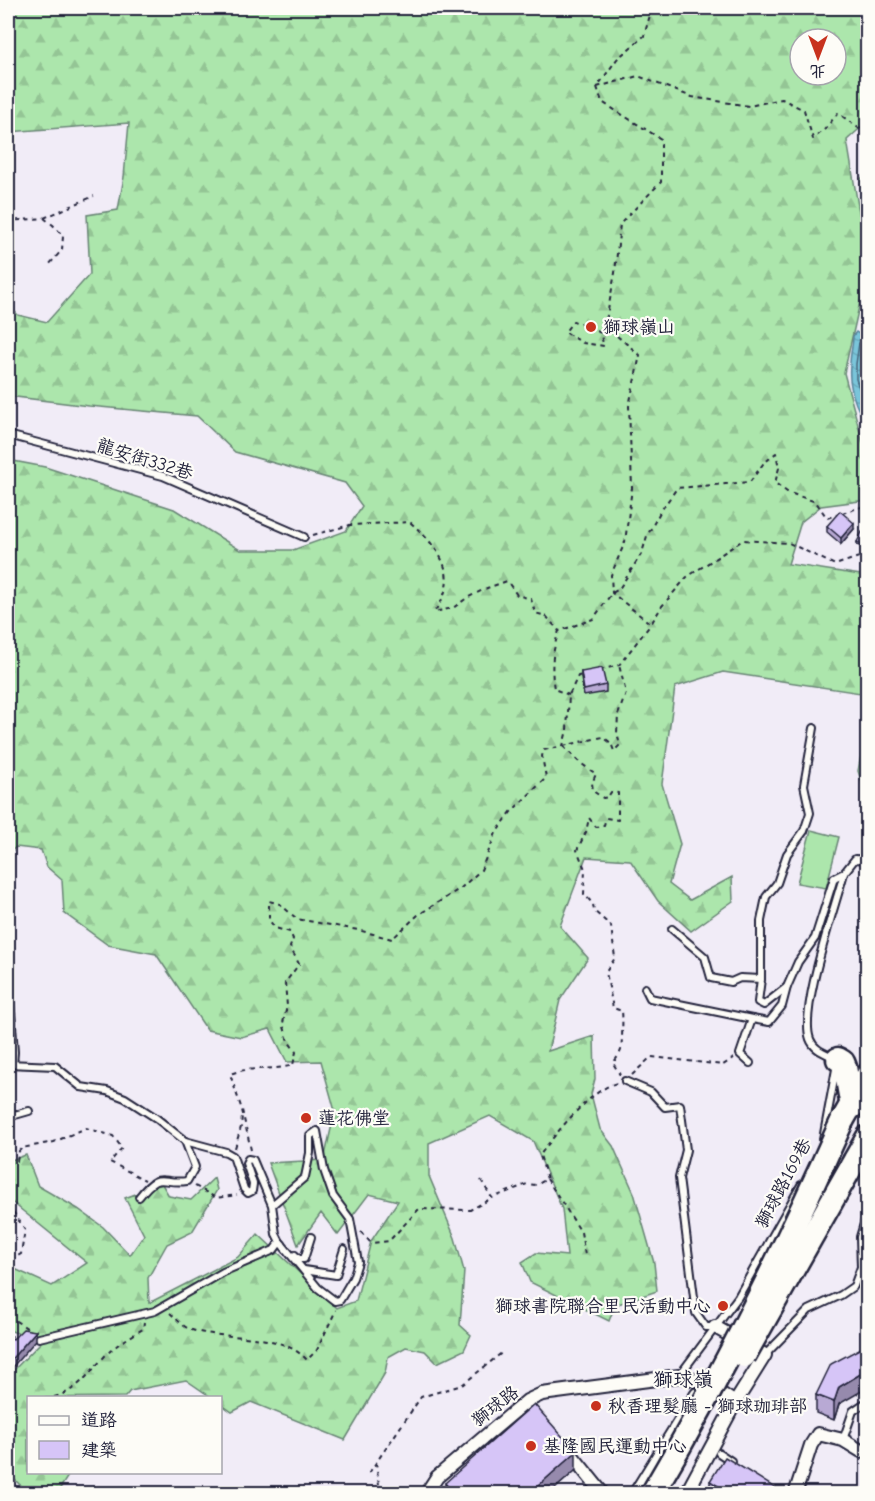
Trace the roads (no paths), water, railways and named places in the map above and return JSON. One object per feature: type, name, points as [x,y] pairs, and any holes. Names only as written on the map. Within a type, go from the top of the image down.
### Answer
[{"type":"highway","points":[[652,1494],[687,1434],[763,1288],[858,1098],[843,1062],[838,1059]]},
{"type":"highway","points":[[668,1494],[867,1137]]},
{"type":"street","points":[[686,1494],[735,1404],[765,1355],[714,1327]]},
{"type":"street","points":[[635,1494],[734,1337]]},
{"type":"street","points":[[679,1376],[704,1382],[735,1404]]},
{"type":"street","name":"獅球路","points":[[426,1494],[437,1477],[531,1405],[542,1394],[679,1376]]},
{"type":"street","points":[[555,1434],[603,1494]]},
{"type":"street","points":[[795,1494],[811,1445],[818,1434],[843,1440],[864,1453]]},
{"type":"lane","name":"龍安街332巷","points":[[8,435],[163,476],[304,537]]},
{"type":"lane","points":[[787,987],[764,1005],[758,1002],[761,979],[761,921],[766,897],[777,883],[787,854],[804,831],[810,813],[804,785],[814,728]]},
{"type":"lane","points":[[838,1059],[815,1048],[810,1039],[808,1005],[844,873],[855,859],[867,860]]},
{"type":"lane","points":[[645,988],[651,998],[769,1022],[782,1006],[798,962],[815,938],[834,878],[844,873]]},
{"type":"lane","points":[[672,929],[705,957],[711,978],[732,982],[740,978],[761,979]]},
{"type":"lane","points":[[8,971],[14,1052],[10,1064],[55,1065],[81,1086],[107,1091],[125,1098],[156,1118],[185,1141],[226,1152],[233,1156],[244,1189],[248,1193],[252,1191],[253,1184],[246,1163],[248,1159],[253,1160],[272,1205],[276,1234],[280,1242],[327,1296],[335,1301],[340,1300],[353,1278],[358,1263],[350,1219],[333,1196],[324,1170],[317,1131],[310,1136],[310,1153],[305,1178],[272,1205]]},
{"type":"lane","points":[[750,1063],[740,1054],[752,1019]]},
{"type":"lane","name":"獅球路169巷","points":[[816,1159],[821,1149],[838,1059]]},
{"type":"lane","points":[[626,1081],[651,1092],[665,1107],[680,1105],[686,1150],[680,1178],[696,1312],[706,1326],[714,1327]]},
{"type":"lane","points":[[8,1116],[29,1112]]},
{"type":"lane","points":[[139,1197],[150,1183],[160,1179],[187,1181],[195,1167],[185,1141]]},
{"type":"lane","name":"獅球路169巷","points":[[679,1376],[738,1298],[806,1177]]},
{"type":"lane","points":[[765,1355],[809,1310],[841,1295],[854,1286],[861,1267],[860,1237],[867,1210]]},
{"type":"lane","points":[[280,1242],[299,1259],[304,1259],[311,1237]]},
{"type":"lane","points":[[39,1338],[163,1308],[223,1272],[274,1250],[280,1242]]},
{"type":"lane","points":[[304,1270],[336,1275],[344,1249]]},
{"type":"lane","points":[[843,1440],[853,1411],[867,1401]]},
{"type":"lane","points":[[719,1453],[736,1465]]},
{"type":"water","points":[[867,331],[867,423],[856,404],[851,388],[850,357],[853,336],[856,332],[862,336]]},
{"type":"place","name":"獅球嶺山","points":[[591,327]]},
{"type":"place","name":"蓮花佛堂","points":[[306,1118]]},
{"type":"place","name":"獅球書院聯合里民活動中心","points":[[723,1306]]},
{"type":"place","name":"秋香理髮廳 - 獅球珈琲部","points":[[596,1406]]},
{"type":"place","name":"基隆國民運動中心","points":[[531,1446]]},
{"type":"district","name":"獅球嶺","points":[[683,1379]]}]
